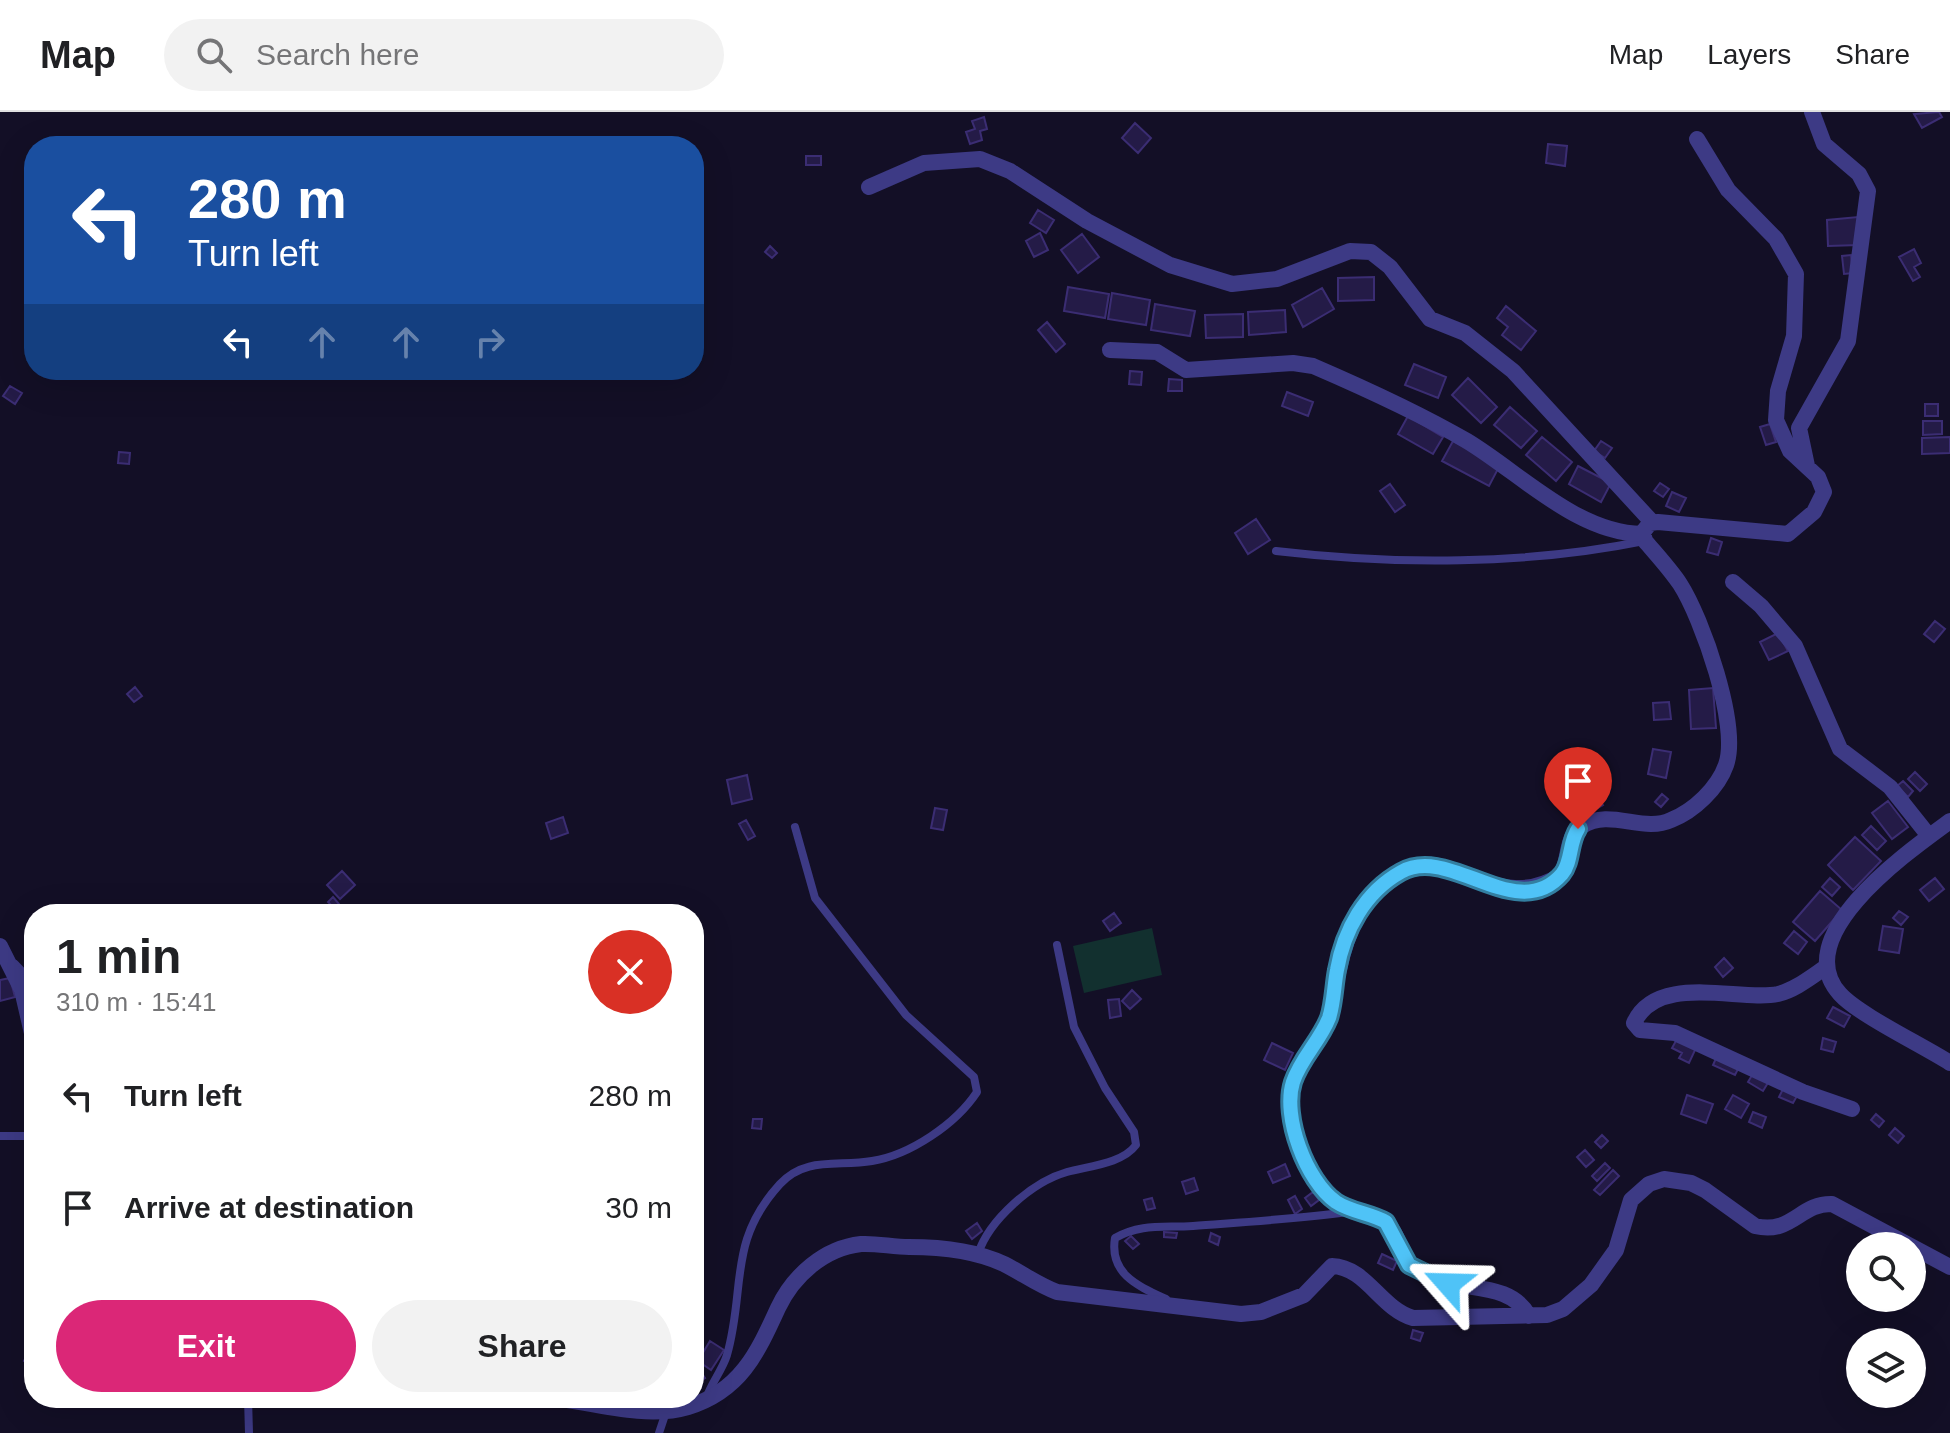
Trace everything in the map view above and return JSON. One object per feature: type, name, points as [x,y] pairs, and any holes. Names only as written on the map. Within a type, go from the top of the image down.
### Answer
[{"type":"street","points":[[1807,467],[1799,428],[1848,341],[1868,191],[1859,174],[1824,144],[1812,112]]},
{"type":"street","points":[[1110,350],[1157,352],[1186,370],[1293,363],[1313,366],[1463,439],[1576,513],[1611,528],[1646,533],[1732,526],[1772,535],[1788,534],[1822,501],[1822,483],[1790,451],[1776,420],[1778,391],[1794,336],[1796,274],[1776,239],[1728,190],[1697,139]]},
{"type":"street","points":[[869,187],[924,163],[980,159],[1010,171],[1087,221],[1170,265],[1232,284],[1277,279],[1350,251],[1371,252],[1390,267],[1430,319],[1465,333],[1513,371],[1646,533],[1681,586],[1708,646],[1726,715],[1727,763],[1711,790],[1694,807],[1658,825],[1606,819],[1578,829],[1561,875],[1545,886],[1524,890],[1488,885],[1451,870],[1422,864],[1400,872],[1367,897],[1343,950],[1329,1018],[1303,1058],[1292,1086],[1290,1113],[1312,1176],[1326,1195],[1355,1211],[1386,1222],[1409,1265],[1422,1274],[1460,1288],[1510,1296],[1522,1305],[1529,1316]]},
{"type":"street","points":[[1733,582],[1761,606],[1795,646],[1840,749],[1890,787],[1929,836]]},
{"type":"street","points":[[1950,821],[1852,904],[1833,933],[1826,967],[1835,988],[1853,1006],[1950,1063]]},
{"type":"street","points":[[2,950],[24,999]]},
{"type":"street","points":[[1826,967],[1779,994],[1712,990],[1666,997],[1650,1006],[1634,1023],[1640,1030],[1675,1033],[1803,1092],[1852,1109]]},
{"type":"street","points":[[706,1400],[740,1379],[762,1345],[789,1288],[821,1258],[840,1248],[862,1244],[940,1246],[1003,1264],[1032,1282],[1057,1292],[1241,1314],[1261,1312],[1304,1295],[1332,1266],[1343,1266],[1400,1314],[1413,1318],[1547,1315],[1577,1301],[1616,1250],[1631,1200],[1649,1184],[1664,1179],[1691,1183],[1742,1218],[1764,1228],[1789,1224],[1814,1206],[1832,1204],[1950,1267]]},
{"type":"street","points":[[641,1408],[666,1411],[677,1408]]},
{"type":"lane","points":[[1276,551],[1358,561],[1518,556],[1646,533]]},
{"type":"lane","points":[[706,1400],[726,1358],[745,1239],[781,1183],[808,1165],[874,1161],[897,1152],[950,1122],[977,1092],[974,1077],[906,1015],[815,898],[795,827]]},
{"type":"lane","points":[[977,1255],[985,1236],[1042,1183],[1066,1172],[1122,1156],[1136,1145],[1134,1132],[1101,1080],[1074,1027],[1057,945]]},
{"type":"lane","points":[[2,950],[24,973]]},
{"type":"lane","points":[[0,1136],[24,1136]]},
{"type":"lane","points":[[1182,1306],[1120,1272],[1112,1254],[1115,1238],[1131,1229],[1156,1225],[1193,1226],[1355,1211]]},
{"type":"lane","points":[[248,1408],[249,1433]]},
{"type":"lane","points":[[659,1433],[666,1411]]},
{"type":"green space","points":[[1152,928],[1162,975],[1084,993],[1073,946]]},
{"type":"building","points":[[1939,112],[1942,117],[1922,128],[1914,114]]},
{"type":"building","points":[[984,117],[987,129],[980,131],[982,140],[970,144],[966,132],[975,129],[972,121]]},
{"type":"building","points":[[1135,123],[1151,138],[1138,153],[1122,138]]},
{"type":"building","points":[[1548,144],[1567,146],[1565,166],[1546,163]]},
{"type":"building","points":[[806,156],[821,156],[821,165],[806,165]]},
{"type":"building","points":[[1038,210],[1054,220],[1046,233],[1030,223]]},
{"type":"building","points":[[1858,217],[1859,245],[1828,246],[1827,220]]},
{"type":"building","points":[[1040,233],[1048,250],[1034,257],[1026,241]]},
{"type":"building","points":[[1082,234],[1099,257],[1078,273],[1061,250]]},
{"type":"building","points":[[770,246],[777,253],[772,258],[765,252]]},
{"type":"building","points":[[1914,249],[1921,263],[1914,267],[1920,277],[1913,281],[1899,257]]},
{"type":"building","points":[[1851,255],[1853,273],[1844,274],[1842,256]]},
{"type":"building","points":[[1374,277],[1374,300],[1338,301],[1338,278]]},
{"type":"building","points":[[1068,287],[1109,294],[1105,318],[1064,311]]},
{"type":"building","points":[[1322,288],[1334,309],[1303,327],[1292,305]]},
{"type":"building","points":[[1112,293],[1150,300],[1146,325],[1108,319]]},
{"type":"building","points":[[1155,304],[1195,311],[1190,336],[1151,330]]},
{"type":"building","points":[[1506,306],[1536,331],[1521,350],[1502,335],[1508,327],[1497,318]]},
{"type":"building","points":[[1285,310],[1286,332],[1249,335],[1248,312]]},
{"type":"building","points":[[1243,314],[1243,337],[1206,338],[1205,315]]},
{"type":"building","points":[[1047,322],[1065,344],[1056,352],[1038,330]]},
{"type":"building","points":[[1414,364],[1446,377],[1438,398],[1405,385]]},
{"type":"building","points":[[1130,371],[1142,372],[1141,385],[1129,384]]},
{"type":"building","points":[[1468,378],[1497,407],[1481,423],[1452,395]]},
{"type":"building","points":[[1169,379],[1182,380],[1182,391],[1168,391]]},
{"type":"building","points":[[10,386],[22,393],[15,404],[3,396]]},
{"type":"building","points":[[1287,392],[1313,402],[1308,416],[1282,406]]},
{"type":"building","points":[[1925,404],[1938,404],[1938,416],[1925,416]]},
{"type":"building","points":[[1510,407],[1537,431],[1521,448],[1494,425]]},
{"type":"building","points":[[1408,416],[1443,437],[1433,454],[1398,434]]},
{"type":"building","points":[[1923,421],[1942,421],[1942,434],[1923,435]]},
{"type":"building","points":[[1770,424],[1776,442],[1766,445],[1760,427]]},
{"type":"building","points":[[1542,437],[1572,462],[1556,481],[1526,455]]},
{"type":"building","points":[[1950,437],[1950,453],[1922,454],[1922,438]]},
{"type":"building","points":[[1453,441],[1500,465],[1489,486],[1442,461]]},
{"type":"building","points":[[1601,441],[1612,448],[1605,458],[1594,451]]},
{"type":"building","points":[[119,452],[130,453],[129,464],[118,463]]},
{"type":"building","points":[[1578,466],[1611,483],[1601,502],[1569,484]]},
{"type":"building","points":[[1660,483],[1669,489],[1663,497],[1654,491]]},
{"type":"building","points":[[1390,484],[1405,505],[1395,512],[1380,491]]},
{"type":"building","points":[[1672,492],[1686,498],[1679,512],[1666,506]]},
{"type":"building","points":[[1256,519],[1270,540],[1248,554],[1235,533]]},
{"type":"building","points":[[1711,538],[1722,542],[1718,555],[1707,552]]},
{"type":"building","points":[[1935,621],[1945,629],[1934,642],[1924,634]]},
{"type":"building","points":[[1778,633],[1788,651],[1769,660],[1760,642]]},
{"type":"building","points":[[135,687],[142,696],[134,702],[127,694]]},
{"type":"building","points":[[1713,688],[1716,728],[1691,729],[1689,690]]},
{"type":"building","points":[[1669,702],[1671,719],[1654,720],[1653,703]]},
{"type":"building","points":[[1653,749],[1671,752],[1666,778],[1648,774]]},
{"type":"building","points":[[1566,765],[1574,771],[1563,784],[1556,777]]},
{"type":"building","points":[[1915,772],[1927,784],[1920,791],[1908,779]]},
{"type":"building","points":[[747,775],[752,799],[732,804],[727,780]]},
{"type":"building","points":[[1903,781],[1913,791],[1908,797],[1897,786]]},
{"type":"building","points":[[1593,788],[1603,805],[1585,815],[1575,798]]},
{"type":"building","points":[[1662,794],[1668,799],[1661,807],[1655,802]]},
{"type":"building","points":[[1888,801],[1908,827],[1892,839],[1872,813]]},
{"type":"building","points":[[935,808],[947,810],[943,830],[931,828]]},
{"type":"building","points":[[563,817],[568,833],[551,839],[546,823]]},
{"type":"building","points":[[746,820],[755,836],[748,840],[739,824]]},
{"type":"building","points":[[1871,826],[1886,841],[1877,850],[1862,835]]},
{"type":"building","points":[[1855,837],[1881,861],[1853,890],[1828,865]]},
{"type":"building","points":[[342,871],[355,885],[340,899],[327,885]]},
{"type":"building","points":[[1830,878],[1840,887],[1832,896],[1822,887]]},
{"type":"building","points":[[1935,878],[1944,889],[1929,901],[1920,890]]},
{"type":"building","points":[[1820,891],[1842,910],[1815,941],[1793,922]]},
{"type":"building","points":[[333,897],[339,904],[330,904],[328,902]]},
{"type":"building","points":[[1899,911],[1908,917],[1901,925],[1893,918]]},
{"type":"building","points":[[1114,913],[1121,923],[1110,931],[1103,921]]},
{"type":"building","points":[[1883,926],[1903,929],[1899,953],[1879,950]]},
{"type":"building","points":[[1794,931],[1807,942],[1798,954],[1784,943]]},
{"type":"building","points":[[1724,958],[1733,968],[1723,977],[1715,967]]},
{"type":"building","points":[[10,978],[15,997],[0,1001],[0,980]]},
{"type":"building","points":[[1132,990],[1141,999],[1130,1009],[1122,1001]]},
{"type":"building","points":[[1119,999],[1121,1016],[1110,1018],[1108,1000]]},
{"type":"building","points":[[1833,1007],[1850,1016],[1844,1027],[1827,1018]]},
{"type":"building","points":[[1823,1038],[1836,1042],[1833,1052],[1821,1049]]},
{"type":"building","points":[[1677,1039],[1696,1048],[1689,1063],[1679,1058],[1682,1053],[1672,1048]]},
{"type":"building","points":[[1272,1043],[1293,1053],[1285,1070],[1264,1060]]},
{"type":"building","points":[[1717,1056],[1739,1067],[1735,1075],[1713,1065]]},
{"type":"building","points":[[1754,1072],[1769,1081],[1763,1091],[1748,1082]]},
{"type":"building","points":[[1783,1089],[1797,1096],[1793,1103],[1779,1097]]},
{"type":"building","points":[[1687,1095],[1713,1104],[1706,1123],[1681,1114]]},
{"type":"building","points":[[1733,1095],[1749,1104],[1741,1118],[1725,1109]]},
{"type":"building","points":[[1753,1112],[1766,1117],[1762,1128],[1749,1122]]},
{"type":"building","points":[[1876,1114],[1884,1121],[1879,1127],[1871,1120]]},
{"type":"building","points":[[753,1119],[762,1119],[761,1129],[752,1128]]},
{"type":"building","points":[[1895,1128],[1904,1136],[1898,1143],[1889,1135]]},
{"type":"building","points":[[1602,1135],[1608,1141],[1601,1148],[1595,1142]]},
{"type":"building","points":[[1585,1150],[1594,1160],[1586,1167],[1577,1157]]},
{"type":"building","points":[[1605,1163],[1610,1168],[1597,1181],[1592,1176]]},
{"type":"building","points":[[1285,1164],[1290,1176],[1273,1183],[1268,1172]]},
{"type":"building","points":[[1613,1170],[1619,1176],[1600,1195],[1594,1190]]},
{"type":"building","points":[[1194,1178],[1198,1190],[1186,1194],[1182,1182]]},
{"type":"building","points":[[1313,1192],[1319,1200],[1311,1206],[1305,1198]]},
{"type":"building","points":[[1295,1196],[1302,1209],[1295,1214],[1288,1200]]},
{"type":"building","points":[[1152,1198],[1155,1208],[1147,1210],[1144,1200]]},
{"type":"building","points":[[977,1223],[982,1231],[972,1239],[966,1231]]},
{"type":"building","points":[[1164,1232],[1177,1233],[1176,1238],[1164,1237]]},
{"type":"building","points":[[1211,1233],[1220,1237],[1218,1245],[1209,1241]]},
{"type":"building","points":[[1131,1236],[1139,1244],[1133,1249],[1125,1241]]},
{"type":"building","points":[[1382,1254],[1397,1261],[1393,1270],[1378,1263]]},
{"type":"building","points":[[1413,1330],[1423,1333],[1420,1341],[1411,1338]]},
{"type":"building","points":[[710,1341],[724,1350],[711,1370],[704,1365],[704,1351]]},
{"type":"route","points":[[1448,1284],[1409,1265],[1386,1222],[1346,1208],[1326,1195],[1318,1185],[1292,1126],[1292,1086],[1303,1058],[1329,1018],[1343,950],[1354,919],[1367,897],[1400,872],[1422,864],[1451,870],[1488,885],[1524,890],[1545,886],[1561,875],[1578,829]]}]
